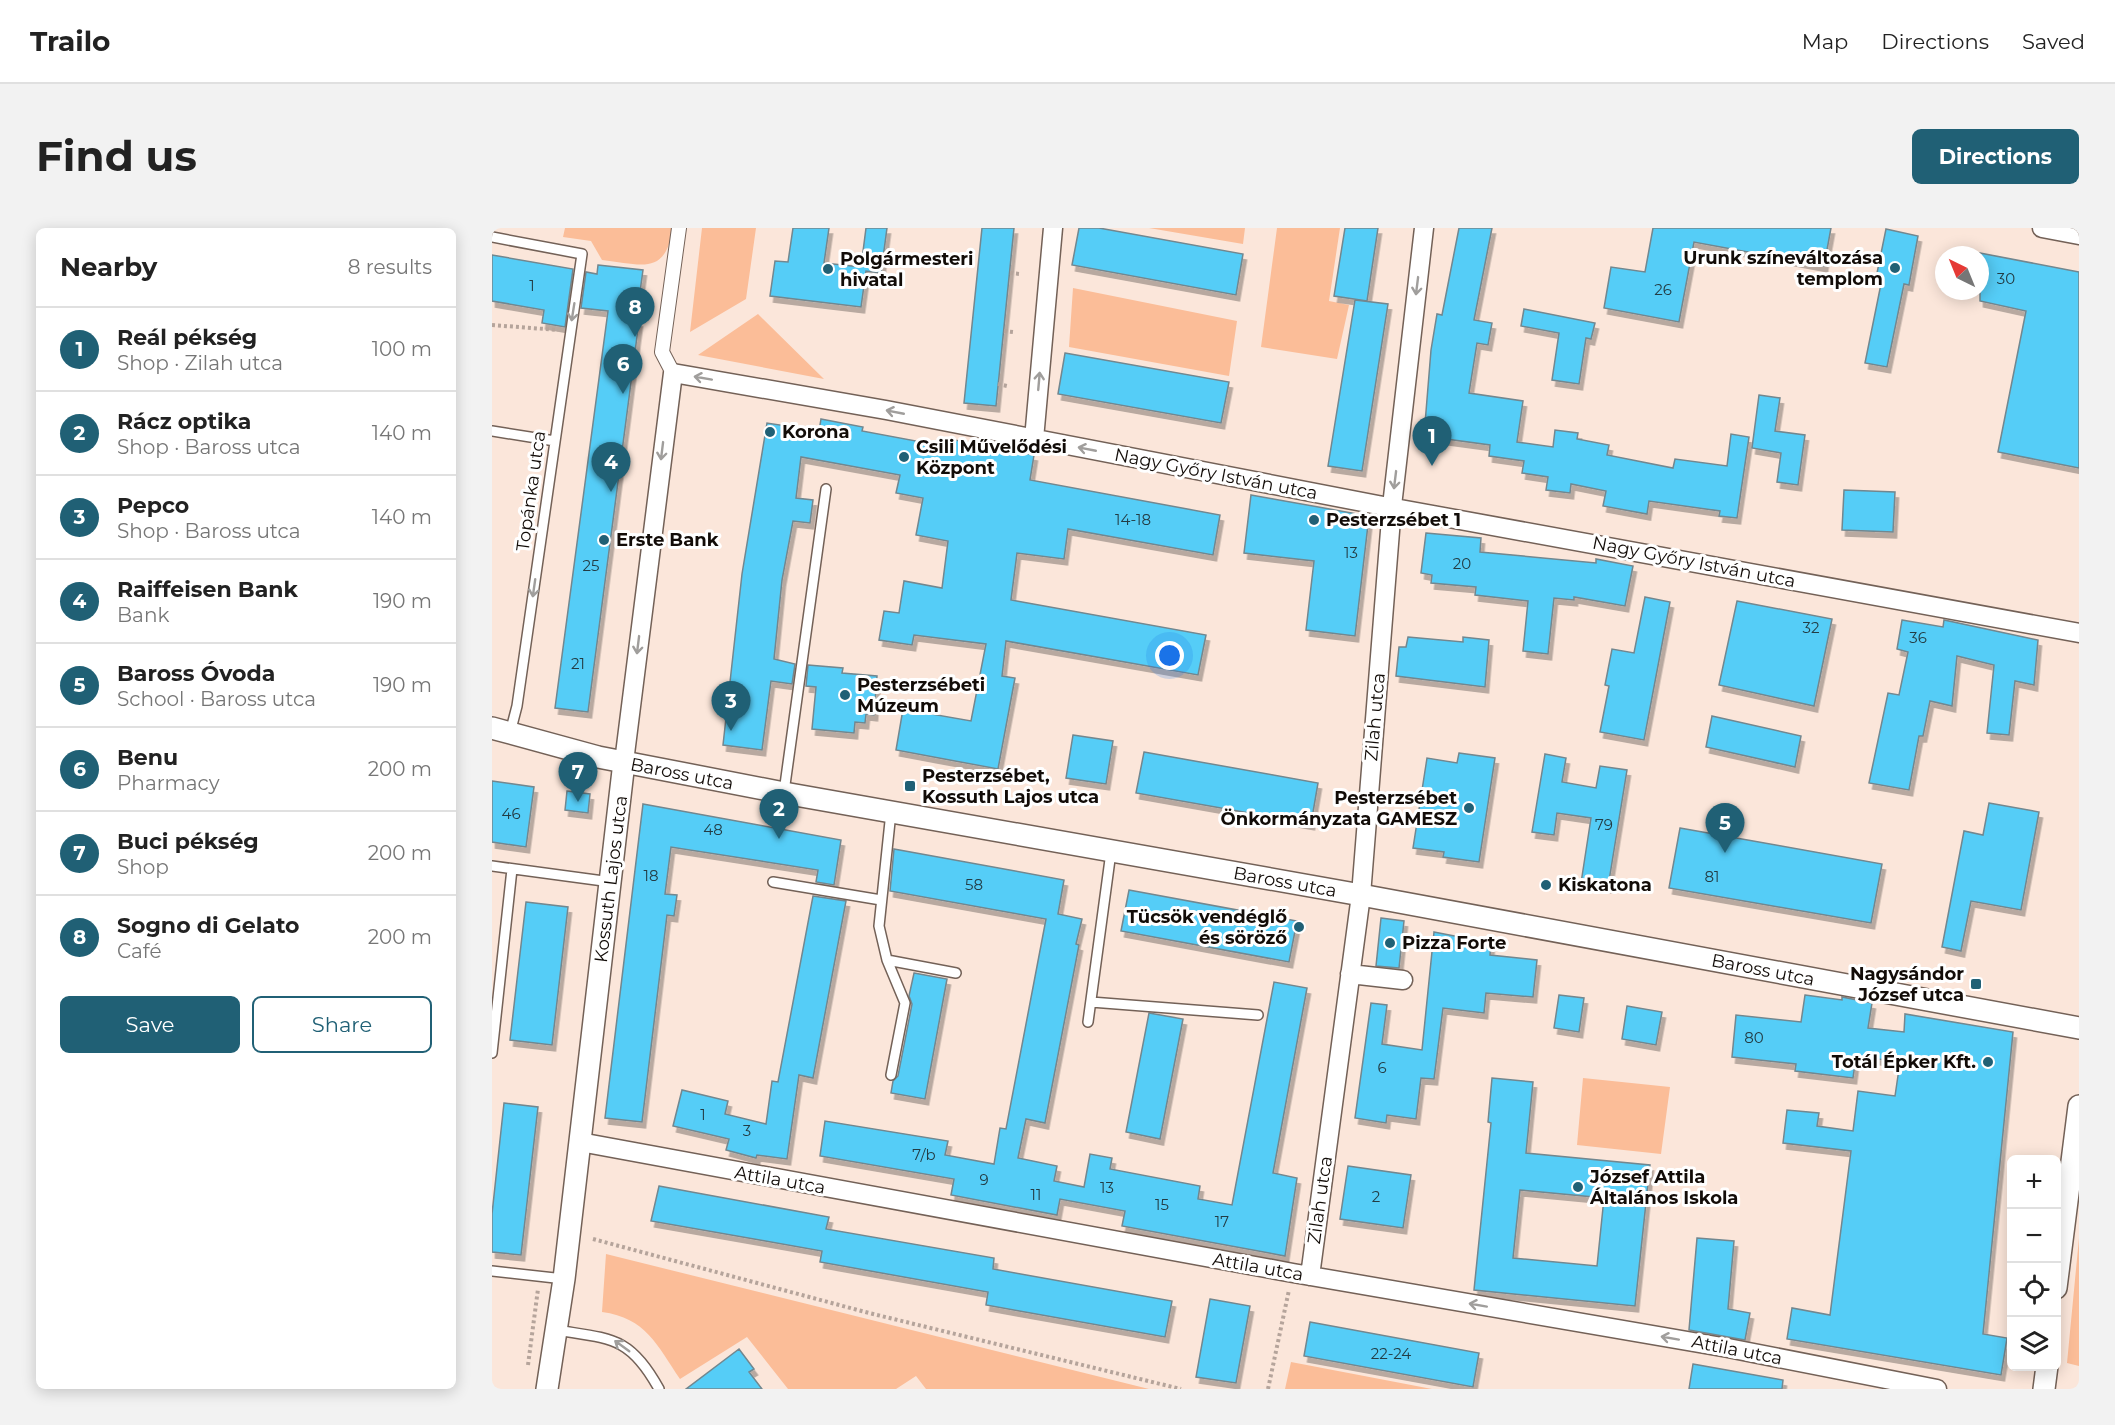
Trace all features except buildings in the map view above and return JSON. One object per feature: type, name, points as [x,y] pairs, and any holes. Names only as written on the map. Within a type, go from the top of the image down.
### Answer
[{"type":"street","name":"Kossuth Lajos utca","points":[[547,1389],[564,1279],[612,882],[624,762],[673,373],[662,352],[679,228]]},
{"type":"street","points":[[1034,439],[1053,228]]},
{"type":"street","name":"Zilah utca","points":[[1301,1275],[1361,895],[1392,506],[1424,228]]},
{"type":"street","points":[[2042,228],[2079,235]]},
{"type":"street","name":"Nagy Győry István utca","points":[[673,373],[2079,633]]},
{"type":"street","name":"Baross utca","points":[[501,730],[546,745],[784,794],[1361,895],[2079,1028]]},
{"type":"street","points":[[1350,974],[1403,980]]},
{"type":"street","points":[[2059,1263],[2079,1106]]},
{"type":"street","name":"Attila utca","points":[[580,1142],[1301,1275],[1728,1348],[1937,1389]]},
{"type":"street","points":[[2044,1389],[2046,1371]]},
{"type":"lane","name":"Topánka utca","points":[[492,237],[582,254],[517,706],[501,730]]},
{"type":"lane","points":[[492,431],[555,441]]},
{"type":"lane","points":[[784,794],[826,489]]},
{"type":"lane","points":[[891,812],[879,926],[887,960],[905,1003],[891,1075]]},
{"type":"lane","points":[[1088,1022],[1111,850]]},
{"type":"lane","points":[[492,866],[612,882]]},
{"type":"lane","points":[[492,1053],[512,869]]},
{"type":"lane","points":[[773,882],[881,900]]},
{"type":"lane","points":[[887,960],[956,973]]},
{"type":"lane","points":[[1091,1002],[1258,1015]]},
{"type":"lane","points":[[492,1271],[564,1279]]},
{"type":"lane","points":[[556,1330],[615,1340],[645,1363],[659,1389]]},
{"type":"path","points":[[1010,273],[1020,274]]},
{"type":"path","points":[[492,325],[570,331]]},
{"type":"path","points":[[1004,331],[1013,332]]},
{"type":"path","points":[[998,384],[1007,386]]},
{"type":"path","points":[[593,1239],[869,1313],[1181,1389]]},
{"type":"path","points":[[1268,1389],[1301,1275]]},
{"type":"path","points":[[527,1369],[539,1276]]},
{"type":"shaded area","points":[[565,228],[673,228],[664,254],[657,261],[639,265],[602,260],[591,241],[563,237]]},
{"type":"shaded area","points":[[702,228],[756,228],[746,299],[690,332]]},
{"type":"shaded area","points":[[1149,228],[1245,228],[1243,244]]},
{"type":"shaded area","points":[[1277,228],[1340,228],[1329,301],[1349,305],[1337,359],[1261,347]]},
{"type":"shaded area","points":[[1073,288],[1237,321],[1229,376],[1069,347]]},
{"type":"shaded area","points":[[758,314],[824,379],[698,355]]},
{"type":"shaded area","points":[[1583,1078],[1670,1087],[1661,1154],[1577,1145]]},
{"type":"shaded area","points":[[2079,1238],[2079,1366],[2067,1363]]},
{"type":"shaded area","points":[[606,1254],[1149,1389],[926,1389],[916,1376],[896,1389],[788,1389],[747,1337],[680,1379],[657,1344],[640,1327],[630,1320],[602,1312]]},
{"type":"shaded area","points":[[1291,1362],[1432,1389],[1285,1389]]},
{"type":"place","name":"Urunk színeváltozása templom","points":[[1895,268]]},
{"type":"place","name":"Polgármesteri hivatal","points":[[828,269]]},
{"type":"place","name":"Sogno di Gelato","points":[[635,337]]},
{"type":"place","name":"Benu","points":[[623,394]]},
{"type":"place","name":"Korona","points":[[770,432]]},
{"type":"place","name":"Csili Művelődési Központ","points":[[904,457]]},
{"type":"place","name":"Reál pékség","points":[[1432,466]]},
{"type":"place","name":"Raiffeisen Bank","points":[[611,492]]},
{"type":"place","name":"Pesterzsébet 1","points":[[1314,520]]},
{"type":"place","name":"Erste Bank","points":[[604,540]]},
{"type":"place","name":"Pesterzsébeti Múzeum","points":[[845,695]]},
{"type":"place","name":"Pepco","points":[[731,731]]},
{"type":"place","name":"Pesterzsébet, Kossuth Lajos utca","points":[[910,786]]},
{"type":"place","name":"Buci pékség","points":[[578,802]]},
{"type":"place","name":"Pesterzsébet Önkormányzata GAMESZ","points":[[1469,808]]},
{"type":"place","name":"Rácz optika","points":[[779,839]]},
{"type":"place","name":"Baross Óvoda","points":[[1725,853]]},
{"type":"place","name":"Kiskatona","points":[[1546,885]]},
{"type":"place","name":"Tücsök vendéglő és söröző","points":[[1299,927]]},
{"type":"place","name":"Pizza Forte","points":[[1390,943]]},
{"type":"place","name":"Nagysándor József utca","points":[[1976,984]]},
{"type":"place","name":"Totál Épker Kft.","points":[[1988,1062]]},
{"type":"place","name":"József Attila Általános Iskola","points":[[1578,1187]]}]
